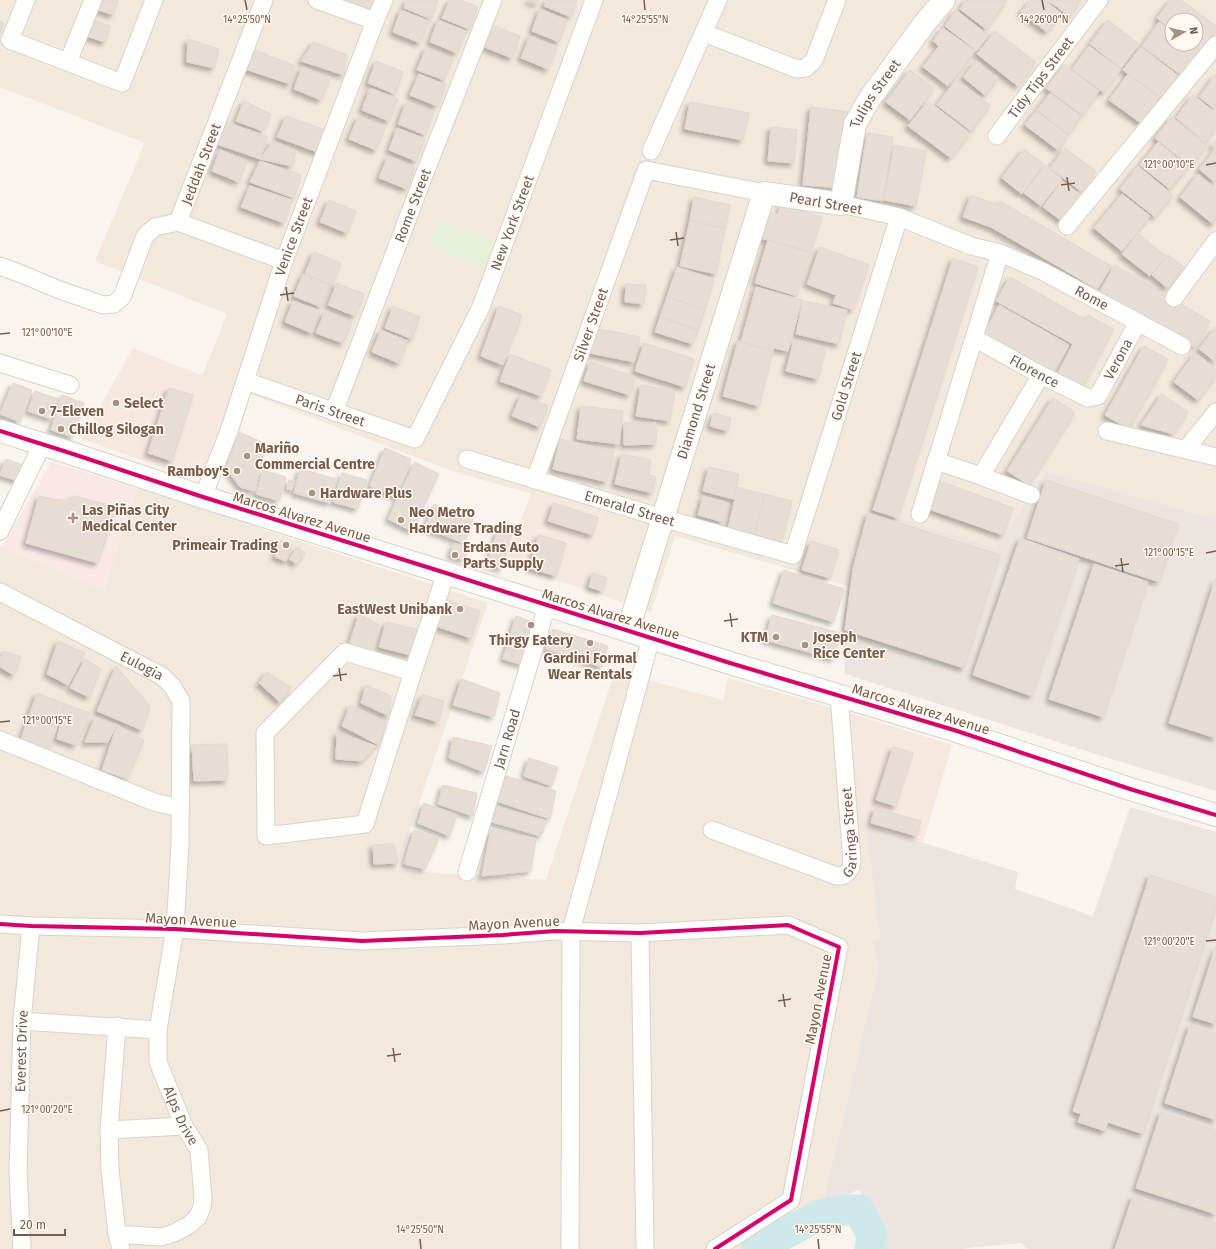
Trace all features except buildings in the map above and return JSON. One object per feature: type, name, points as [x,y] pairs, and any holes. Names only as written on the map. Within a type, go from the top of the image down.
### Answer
[{"type":"main road","name":"Tulips Street","points":[[841,204],[854,124],[870,98],[924,24],[944,0]]},
{"type":"main road","name":"Pearl Street","points":[[764,193],[841,204]]},
{"type":"main road","name":"Diamond Street","points":[[628,630],[764,193]]},
{"type":"main road","name":"Marcos Alvarez Avenue","points":[[0,431],[203,497],[730,663],[954,730],[1145,794],[1216,815]]},
{"type":"street","points":[[26,0],[10,40],[122,83],[154,0]]},
{"type":"street","points":[[68,62],[93,0]]},
{"type":"street","name":"Jeddah Street","points":[[264,0],[178,222],[284,262]]},
{"type":"street","points":[[317,0],[375,20]]},
{"type":"street","name":"Venice Street","points":[[203,497],[229,431],[284,262],[375,20],[384,0]]},
{"type":"street","name":"Rome Street","points":[[334,412],[423,178],[493,0]]},
{"type":"street","name":"New York Street","points":[[415,439],[481,307],[594,0]]},
{"type":"street","points":[[651,151],[718,0]]},
{"type":"street","points":[[704,33],[797,70],[806,68],[814,60],[837,0]]},
{"type":"street","name":"Tidy Tips Street","points":[[997,136],[1099,0]]},
{"type":"street","points":[[1067,226],[1216,45]]},
{"type":"street","name":"Pearl Street","points":[[646,170],[764,193]]},
{"type":"street","name":"Silver Street","points":[[535,480],[646,170]]},
{"type":"street","name":"Pearl Street","points":[[841,204],[899,217],[971,246],[1000,253]]},
{"type":"street","name":"Gold Street","points":[[793,555],[899,217]]},
{"type":"street","points":[[0,266],[24,274],[57,289],[103,305],[114,304],[122,297],[145,236],[155,226],[178,222]]},
{"type":"street","points":[[1174,298],[1216,241]]},
{"type":"street","points":[[920,514],[1000,253]]},
{"type":"street","name":"Rome","points":[[1000,253],[1044,272],[1182,346]]},
{"type":"street","name":"Verona","points":[[1098,396],[1138,322]]},
{"type":"street","name":"Florence","points":[[974,338],[1041,375],[1088,398],[1098,396]]},
{"type":"street","points":[[0,363],[70,385]]},
{"type":"street","points":[[981,476],[1041,375]]},
{"type":"street","name":"Paris Street","points":[[245,381],[415,439]]},
{"type":"street","points":[[1186,449],[1216,412]]},
{"type":"street","points":[[1107,431],[1216,456]]},
{"type":"street","points":[[0,531],[42,445]]},
{"type":"street","name":"Emerald Street","points":[[467,459],[662,518],[793,555]]},
{"type":"street","points":[[936,461],[1031,495]]},
{"type":"street","points":[[413,672],[345,652],[265,733],[266,836],[365,824],[446,573]]},
{"type":"street","name":"Eulogia","points":[[0,592],[162,676],[172,686],[181,701],[180,845],[175,929]]},
{"type":"street","name":"Jarn Road","points":[[467,872],[547,605]]},
{"type":"street","points":[[570,1249],[572,931],[651,638]]},
{"type":"street","name":"Garinga Street","points":[[712,830],[837,876],[845,875],[849,872],[852,862],[839,695]]},
{"type":"street","points":[[0,740],[154,802],[180,808]]},
{"type":"street","name":"Mayon Avenue","points":[[0,924],[175,929],[362,940],[503,935],[555,931],[640,932],[788,925],[839,947],[791,1200],[715,1249]]},
{"type":"street","name":"Everest Drive","points":[[22,1249],[18,1173],[22,1021],[31,926]]},
{"type":"street","name":"Alps Drive","points":[[117,1026],[109,1130],[110,1170],[119,1241],[161,1237],[174,1233],[189,1225],[198,1217],[202,1207],[203,1198],[198,1150],[184,1126],[158,1062],[158,1030],[175,929]]},
{"type":"street","points":[[640,932],[645,1249]]},
{"type":"street","points":[[22,1021],[117,1026],[158,1030]]},
{"type":"street","points":[[109,1130],[184,1126]]},
{"type":"shaded area","points":[[0,0],[1216,0],[1216,519],[1046,471],[996,548],[869,509],[848,586],[675,536],[651,612],[581,588],[603,514],[455,472],[202,376],[227,314],[95,261],[145,143],[0,87]]},
{"type":"shaded area","points":[[133,348],[236,389],[201,476],[190,477],[82,439]]},
{"type":"shaded area","name":"Las Piñas City Medical Center","points":[[51,462],[137,488],[104,590],[2,547]]},
{"type":"shaded area","points":[[1046,471],[1216,519],[1216,791],[845,674],[842,628],[848,586],[869,509],[996,548]]},
{"type":"shaded area","points":[[137,488],[488,603],[396,870],[546,880],[615,671],[723,700],[728,678],[853,714],[880,939],[872,943],[879,967],[823,1204],[746,1243],[739,1249],[0,1249],[0,546],[104,590]]},
{"type":"shaded area","points":[[531,493],[603,514],[581,588],[505,564]]},
{"type":"shaded area","points":[[853,714],[952,745],[923,842],[866,825]]},
{"type":"shaded area","points":[[1130,807],[1216,832],[1216,1249],[1027,1249],[1021,1243],[965,1249],[884,1249],[876,1210],[858,1190],[823,1204],[879,967],[872,942],[880,939],[866,825],[1018,872],[1015,889],[1093,916]]},
{"type":"green space","points":[[438,220],[494,240],[485,267],[429,247]]},
{"type":"waterway","points":[[756,1249],[820,1215],[843,1210],[859,1210],[872,1235],[870,1249]]},
{"type":"cycle path","points":[[0,431],[203,497],[730,663],[954,730],[1130,789],[1216,815]]},
{"type":"cycle path","points":[[0,924],[175,929],[362,941],[503,935],[555,931],[640,933],[788,925],[839,947],[791,1200],[715,1249]]},
{"type":"place","name":"Select","points":[[116,403]]},
{"type":"place","name":"7-Eleven","points":[[42,411]]},
{"type":"place","name":"Chillog Silogan","points":[[61,429]]},
{"type":"place","name":"Mariño Commercial Centre","points":[[247,456]]},
{"type":"place","name":"Ramboy's","points":[[237,471]]},
{"type":"place","name":"Hardware Plus","points":[[312,493]]},
{"type":"place","name":"Las Piñas City Medical Center","points":[[73,518]]},
{"type":"place","name":"Neo Metro Hardware Trading","points":[[401,520]]},
{"type":"place","name":"Primeair Trading","points":[[286,545]]},
{"type":"place","name":"Erdans Auto Parts Supply","points":[[455,555]]},
{"type":"place","name":"EastWest Unibank","points":[[460,609]]},
{"type":"place","name":"Thirgy Eatery","points":[[531,625]]},
{"type":"place","name":"KTM","points":[[776,637]]},
{"type":"place","name":"Gardini Formal Wear Rentals","points":[[590,643]]},
{"type":"place","name":"Joseph Rice Center","points":[[805,645]]}]
